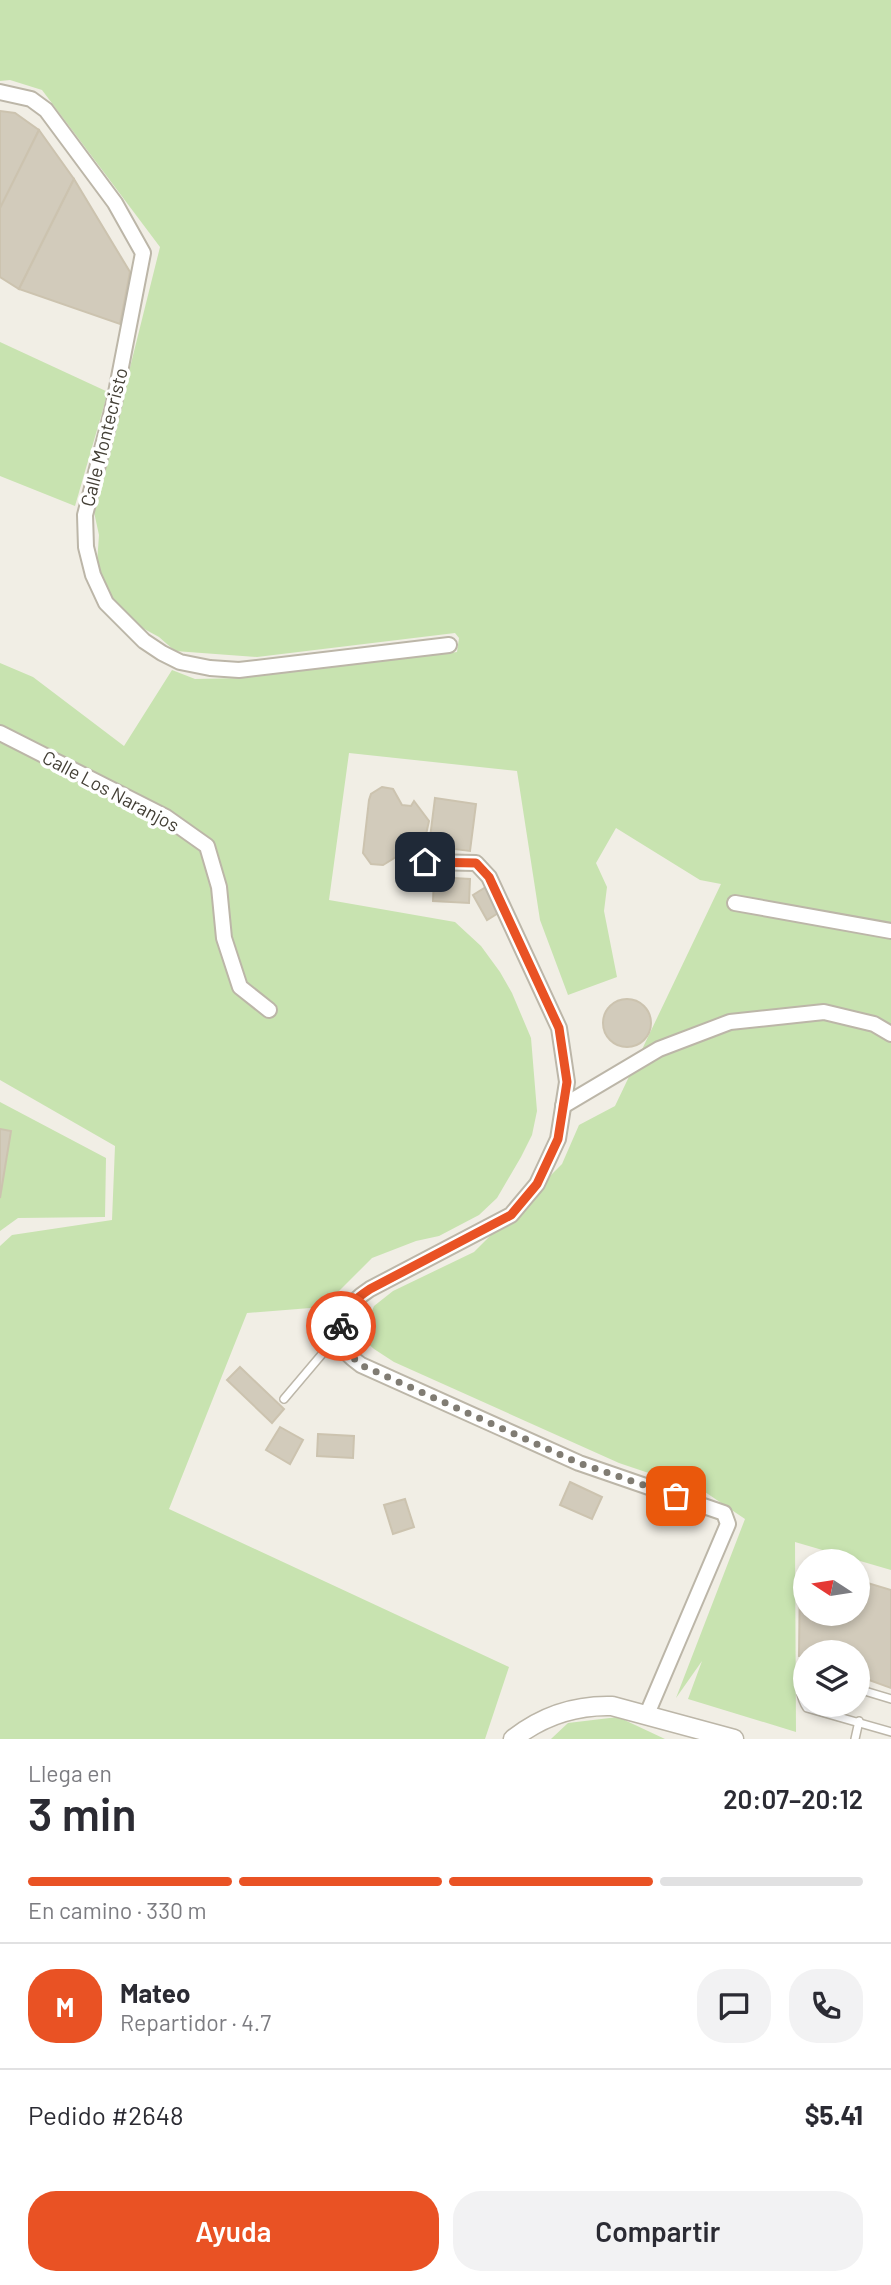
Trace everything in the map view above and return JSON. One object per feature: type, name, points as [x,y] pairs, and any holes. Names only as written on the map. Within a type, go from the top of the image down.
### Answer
[{"type":"street","name":"Calle Montecristo","points":[[0,92],[31,99],[46,110],[115,203],[144,253],[114,403],[85,515],[88,556],[93,575],[106,603],[163,653],[180,662],[210,668],[239,670],[449,645]]},
{"type":"street","name":"Calle Los Naranjos","points":[[0,733],[166,817],[207,846],[219,887],[225,938],[240,987],[269,1010]]},
{"type":"street","points":[[425,862],[476,863],[489,877],[559,1028],[567,1082],[558,1139],[537,1184],[511,1215],[353,1300],[342,1316],[339,1333],[345,1351],[361,1365],[579,1463],[724,1513],[728,1524],[647,1714]]},
{"type":"street","points":[[734,903],[891,931]]},
{"type":"street","points":[[563,1106],[659,1049],[730,1022],[824,1013],[874,1024],[891,1034]]},
{"type":"street","points":[[513,1739],[544,1720],[573,1709],[612,1706],[734,1739]]},
{"type":"lane","points":[[285,1399],[339,1333]]},
{"type":"lane","points":[[870,1693],[891,1699]]},
{"type":"lane","points":[[843,1717],[891,1732]]},
{"type":"lane","points":[[855,1739],[859,1721]]},
{"type":"green space","points":[[0,0],[891,0],[891,1570],[870,1564],[870,1549],[819,1549],[795,1542],[793,1717],[796,1717],[796,1732],[688,1699],[702,1661],[676,1698],[745,1519],[705,1492],[619,1463],[394,1362],[365,1341],[364,1329],[374,1306],[393,1291],[474,1252],[562,1164],[579,1125],[615,1106],[721,884],[700,880],[616,828],[596,863],[607,887],[604,911],[617,977],[568,995],[540,920],[517,771],[349,753],[329,900],[455,922],[481,946],[512,993],[531,1038],[537,1111],[532,1135],[497,1198],[479,1215],[439,1236],[416,1241],[372,1258],[323,1307],[247,1313],[169,1509],[509,1667],[485,1739],[0,1739],[0,1246],[12,1235],[112,1220],[115,1146],[0,1080],[0,663],[33,677],[124,746],[172,670],[195,679],[242,678],[457,652],[459,638],[455,633],[257,657],[175,651],[159,637],[137,625],[111,599],[97,563],[99,535],[94,512],[160,247],[42,90],[10,80],[0,81]]},
{"type":"green space","points":[[0,342],[108,392],[75,506],[0,476]]},
{"type":"green space","points":[[0,1102],[106,1158],[105,1217],[18,1218],[0,1231]]},
{"type":"green space","points":[[618,1717],[665,1739],[551,1739],[568,1723]]},
{"type":"building","points":[[0,111],[15,113],[39,130],[0,209]]},
{"type":"building","points":[[39,130],[74,179],[19,289],[0,277],[0,208]]},
{"type":"building","points":[[74,179],[130,272],[120,324],[19,289]]},
{"type":"building","points":[[382,787],[393,789],[402,805],[411,806],[414,801],[429,821],[425,839],[415,847],[415,851],[396,847],[396,857],[383,865],[371,864],[363,853],[369,800],[371,794]]},
{"type":"building","points":[[435,798],[476,804],[470,851],[429,846]]},
{"type":"building","points":[[434,877],[470,879],[469,903],[433,901]]},
{"type":"building","points":[[486,887],[500,912],[487,920],[473,895]]},
{"type":"building","points":[[627,999],[636,1000],[644,1006],[650,1014],[650,1032],[644,1040],[636,1046],[627,1047],[618,1046],[610,1040],[604,1032],[603,1023],[604,1014],[610,1006],[618,1000]]},
{"type":"building","points":[[0,1129],[11,1131],[0,1198]]},
{"type":"building","points":[[240,1367],[284,1409],[272,1423],[227,1380]]},
{"type":"building","points":[[280,1427],[303,1440],[290,1464],[266,1450]]},
{"type":"building","points":[[318,1434],[354,1436],[353,1458],[317,1456]]},
{"type":"building","points":[[570,1482],[602,1497],[592,1519],[560,1505]]},
{"type":"building","points":[[405,1499],[414,1527],[393,1534],[384,1505]]},
{"type":"building","points":[[870,1584],[891,1590],[891,1688],[870,1680],[870,1640],[799,1640],[799,1626],[870,1626]]},
{"type":"way so far","points":[[341,1326],[339,1333],[345,1351],[361,1365],[579,1463],[676,1496]]},
{"type":"route","points":[[341,1326],[342,1316],[353,1300],[511,1215],[537,1184],[558,1139],[567,1082],[559,1028],[489,877],[476,863],[425,862]]}]
